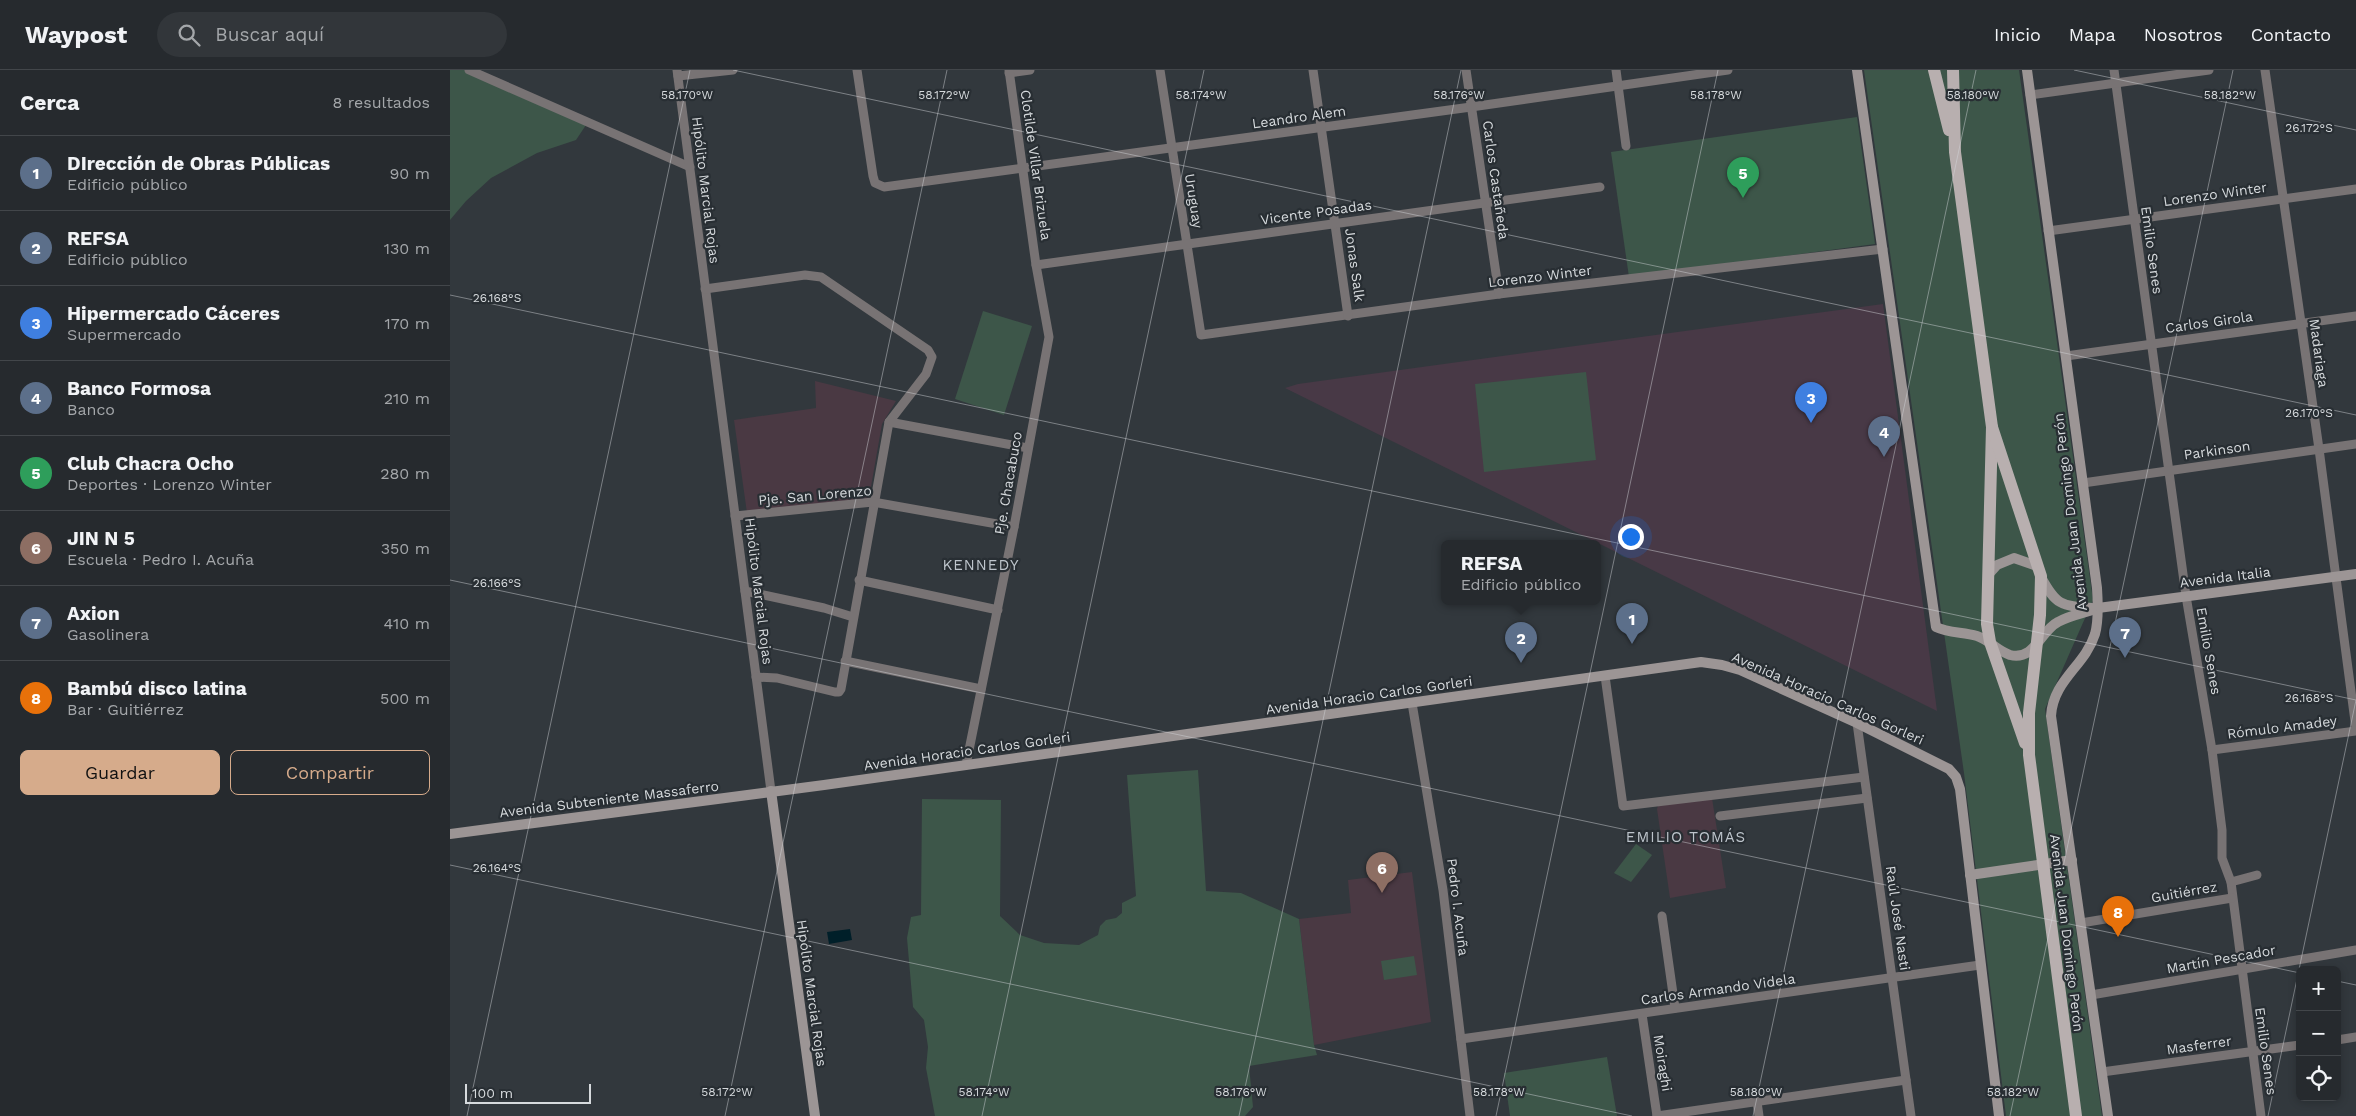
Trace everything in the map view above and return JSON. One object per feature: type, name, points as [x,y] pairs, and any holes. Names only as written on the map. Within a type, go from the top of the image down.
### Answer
[{"type":"main road","points":[[1857,70],[1914,486],[1936,627],[1941,630],[1965,633],[1990,642],[2011,655],[2027,653],[2036,645]]},
{"type":"main road","name":"Avenida Juan Domingo Perón","points":[[1934,70],[1955,152]]},
{"type":"main road","name":"Avenida Juan Domingo Perón","points":[[1953,70],[1955,152],[1992,426],[1987,624],[1990,642],[2028,755]]},
{"type":"main road","name":"Avenida Juan Domingo Perón","points":[[2027,70],[2098,608],[2095,634],[2058,688],[2051,716],[2108,1116]]},
{"type":"main road","name":"Avenida Juan Domingo Perón","points":[[1992,426],[2039,571],[2036,645],[2029,713],[2028,755],[2076,1116]]},
{"type":"main road","points":[[1988,575],[1997,565],[2014,558],[2039,571]]},
{"type":"main road","name":"Avenida Italia","points":[[2039,571],[2051,596],[2058,602],[2068,606],[2098,608]]},
{"type":"main road","name":"Avenida Italia","points":[[2036,645],[2058,621],[2098,608],[2356,574]]},
{"type":"main road","name":"Avenida Horacio Carlos Gorleri","points":[[771,792],[1701,662],[1740,670],[1856,723],[1949,769],[1956,777],[1960,789],[1970,875]]},
{"type":"main road","name":"Avenida Subteniente Massaferro","points":[[450,834],[771,792]]},
{"type":"main road","name":"Hipólito Marcial Rojas","points":[[771,792],[815,1116]]},
{"type":"main road","points":[[1999,1116],[1970,875],[2072,860]]},
{"type":"street","points":[[469,70],[690,167]]},
{"type":"street","points":[[677,73],[733,70]]},
{"type":"street","name":"Leandro Alem","points":[[857,70],[875,183],[884,187],[1321,128],[1728,70]]},
{"type":"street","points":[[1009,72],[1030,70]]},
{"type":"street","name":"Uruguay","points":[[1160,70],[1201,335]]},
{"type":"street","name":"Jonas Salk","points":[[1313,70],[1348,316]]},
{"type":"street","name":"Carlos Castañeda","points":[[1466,70],[1498,294]]},
{"type":"street","points":[[1616,70],[1626,146]]},
{"type":"street","name":"Emilio Senes","points":[[2114,70],[2186,596],[2212,750],[2222,830],[2222,858],[2230,882],[2261,1116]]},
{"type":"street","points":[[2030,95],[2209,70]]},
{"type":"street","name":"Madariaga","points":[[2266,70],[2282,199],[2337,577],[2356,730]]},
{"type":"street","name":"Clotilde Villar Brizuela","points":[[1009,72],[1036,265]]},
{"type":"street","name":"Hipólito Marcial Rojas","points":[[677,73],[771,792]]},
{"type":"street","name":"Vicente Posadas","points":[[1036,265],[1600,187]]},
{"type":"street","name":"Lorenzo Winter","points":[[2048,232],[2356,189]]},
{"type":"street","name":"Lorenzo Winter","points":[[1201,335],[1498,294],[1883,249]]},
{"type":"street","name":"Pje. Chacabuco","points":[[966,765],[1048,354],[1049,338],[1036,265]]},
{"type":"street","points":[[706,289],[805,275],[822,277],[928,350],[932,357],[926,374],[889,422],[839,692],[777,678],[756,678]]},
{"type":"street","name":"Carlos Girola","points":[[2066,356],[2356,316]]},
{"type":"street","points":[[889,422],[1028,448]]},
{"type":"street","name":"Parkinson","points":[[2083,483],[2356,444]]},
{"type":"street","name":"Pje. San Lorenzo","points":[[735,516],[873,502],[1014,527]]},
{"type":"street","points":[[859,580],[998,610]]},
{"type":"street","points":[[745,591],[824,608],[853,617]]},
{"type":"street","points":[[846,661],[981,689]]},
{"type":"street","points":[[1605,676],[1624,806],[1864,777]]},
{"type":"street","name":"Pedro I. Acuña","points":[[1412,703],[1442,890],[1470,1116]]},
{"type":"street","name":"Raúl José Nasti","points":[[1856,723],[1911,1116]]},
{"type":"street","name":"Rómulo Amadey","points":[[2212,750],[2356,730]]},
{"type":"street","points":[[1720,816],[1867,798]]},
{"type":"street","points":[[2230,882],[2257,875]]},
{"type":"street","name":"Guitiérrez","points":[[2081,923],[2232,898]]},
{"type":"street","points":[[1662,916],[1674,1008]]},
{"type":"street","name":"Martín Pescador","points":[[2091,995],[2240,968],[2356,950]]},
{"type":"street","name":"Carlos Armando Videla","points":[[1460,1039],[1980,965]]},
{"type":"street","name":"Moiraghi","points":[[1642,1014],[1657,1116]]},
{"type":"street","points":[[2341,1039],[2356,1037]]},
{"type":"street","name":"Masferrer","points":[[2102,1072],[2296,1046]]},
{"type":"street","points":[[1657,1116],[1906,1080]]},
{"type":"street","points":[[1757,1102],[1759,1116]]},
{"type":"shaded area","points":[[1883,304],[1937,711],[1601,545],[1601,540],[1592,540],[1285,388],[1298,384]]},
{"type":"shaded area","points":[[815,381],[896,401],[882,424],[869,498],[747,513],[734,420],[816,408]]},
{"type":"shaded area","points":[[1712,798],[1726,888],[1670,898],[1658,806]]},
{"type":"shaded area","points":[[1412,872],[1431,1022],[1314,1045],[1299,919],[1351,913],[1348,880]]},
{"type":"green space","points":[[450,70],[469,70],[588,122],[576,140],[537,153],[491,178],[466,201],[450,220]]},
{"type":"green space","points":[[1864,70],[2019,70],[2093,600],[2045,709],[2102,1116],[2006,1116],[1964,773]]},
{"type":"green space","points":[[1857,117],[1875,244],[1629,277],[1611,152]]},
{"type":"green space","points":[[983,311],[1032,326],[1004,415],[955,399]]},
{"type":"green space","points":[[1586,372],[1596,460],[1484,472],[1475,384]]},
{"type":"green space","points":[[1198,770],[1206,891],[1241,893],[1299,919],[1314,1045],[1317,1055],[1249,1066],[1253,1107],[1245,1116],[935,1116],[926,1068],[928,1047],[924,1020],[913,1007],[907,938],[911,917],[921,915],[922,799],[1001,800],[1000,916],[1020,935],[1044,943],[1079,945],[1098,935],[1100,926],[1106,920],[1116,918],[1122,913],[1122,903],[1136,896],[1127,775]]},
{"type":"green space","points":[[1636,844],[1652,855],[1631,882],[1614,873]]},
{"type":"green space","points":[[1414,956],[1417,975],[1384,980],[1381,961]]},
{"type":"green space","points":[[1607,1057],[1617,1116],[1510,1116],[1504,1073]]},
{"type":"water","points":[[850,929],[852,940],[829,944],[827,932]]},
{"type":"place","name":"Club Chacra Ocho","points":[[1743,198]]},
{"type":"place","name":"Hipermercado Cáceres","points":[[1811,423]]},
{"type":"place","name":"Banco Formosa","points":[[1884,457]]},
{"type":"place","name":"DIrección de Obras Públicas","points":[[1632,644]]},
{"type":"place","name":"Axion","points":[[2125,658]]},
{"type":"place","name":"REFSA","points":[[1521,663]]},
{"type":"place","name":"JIN N 5","points":[[1382,893]]},
{"type":"place","name":"Bambú disco latina","points":[[2118,937]]},
{"type":"district","name":"KENNEDY","points":[[981,565]]},
{"type":"district","name":"EMILIO TOMÁS","points":[[1686,837]]}]
